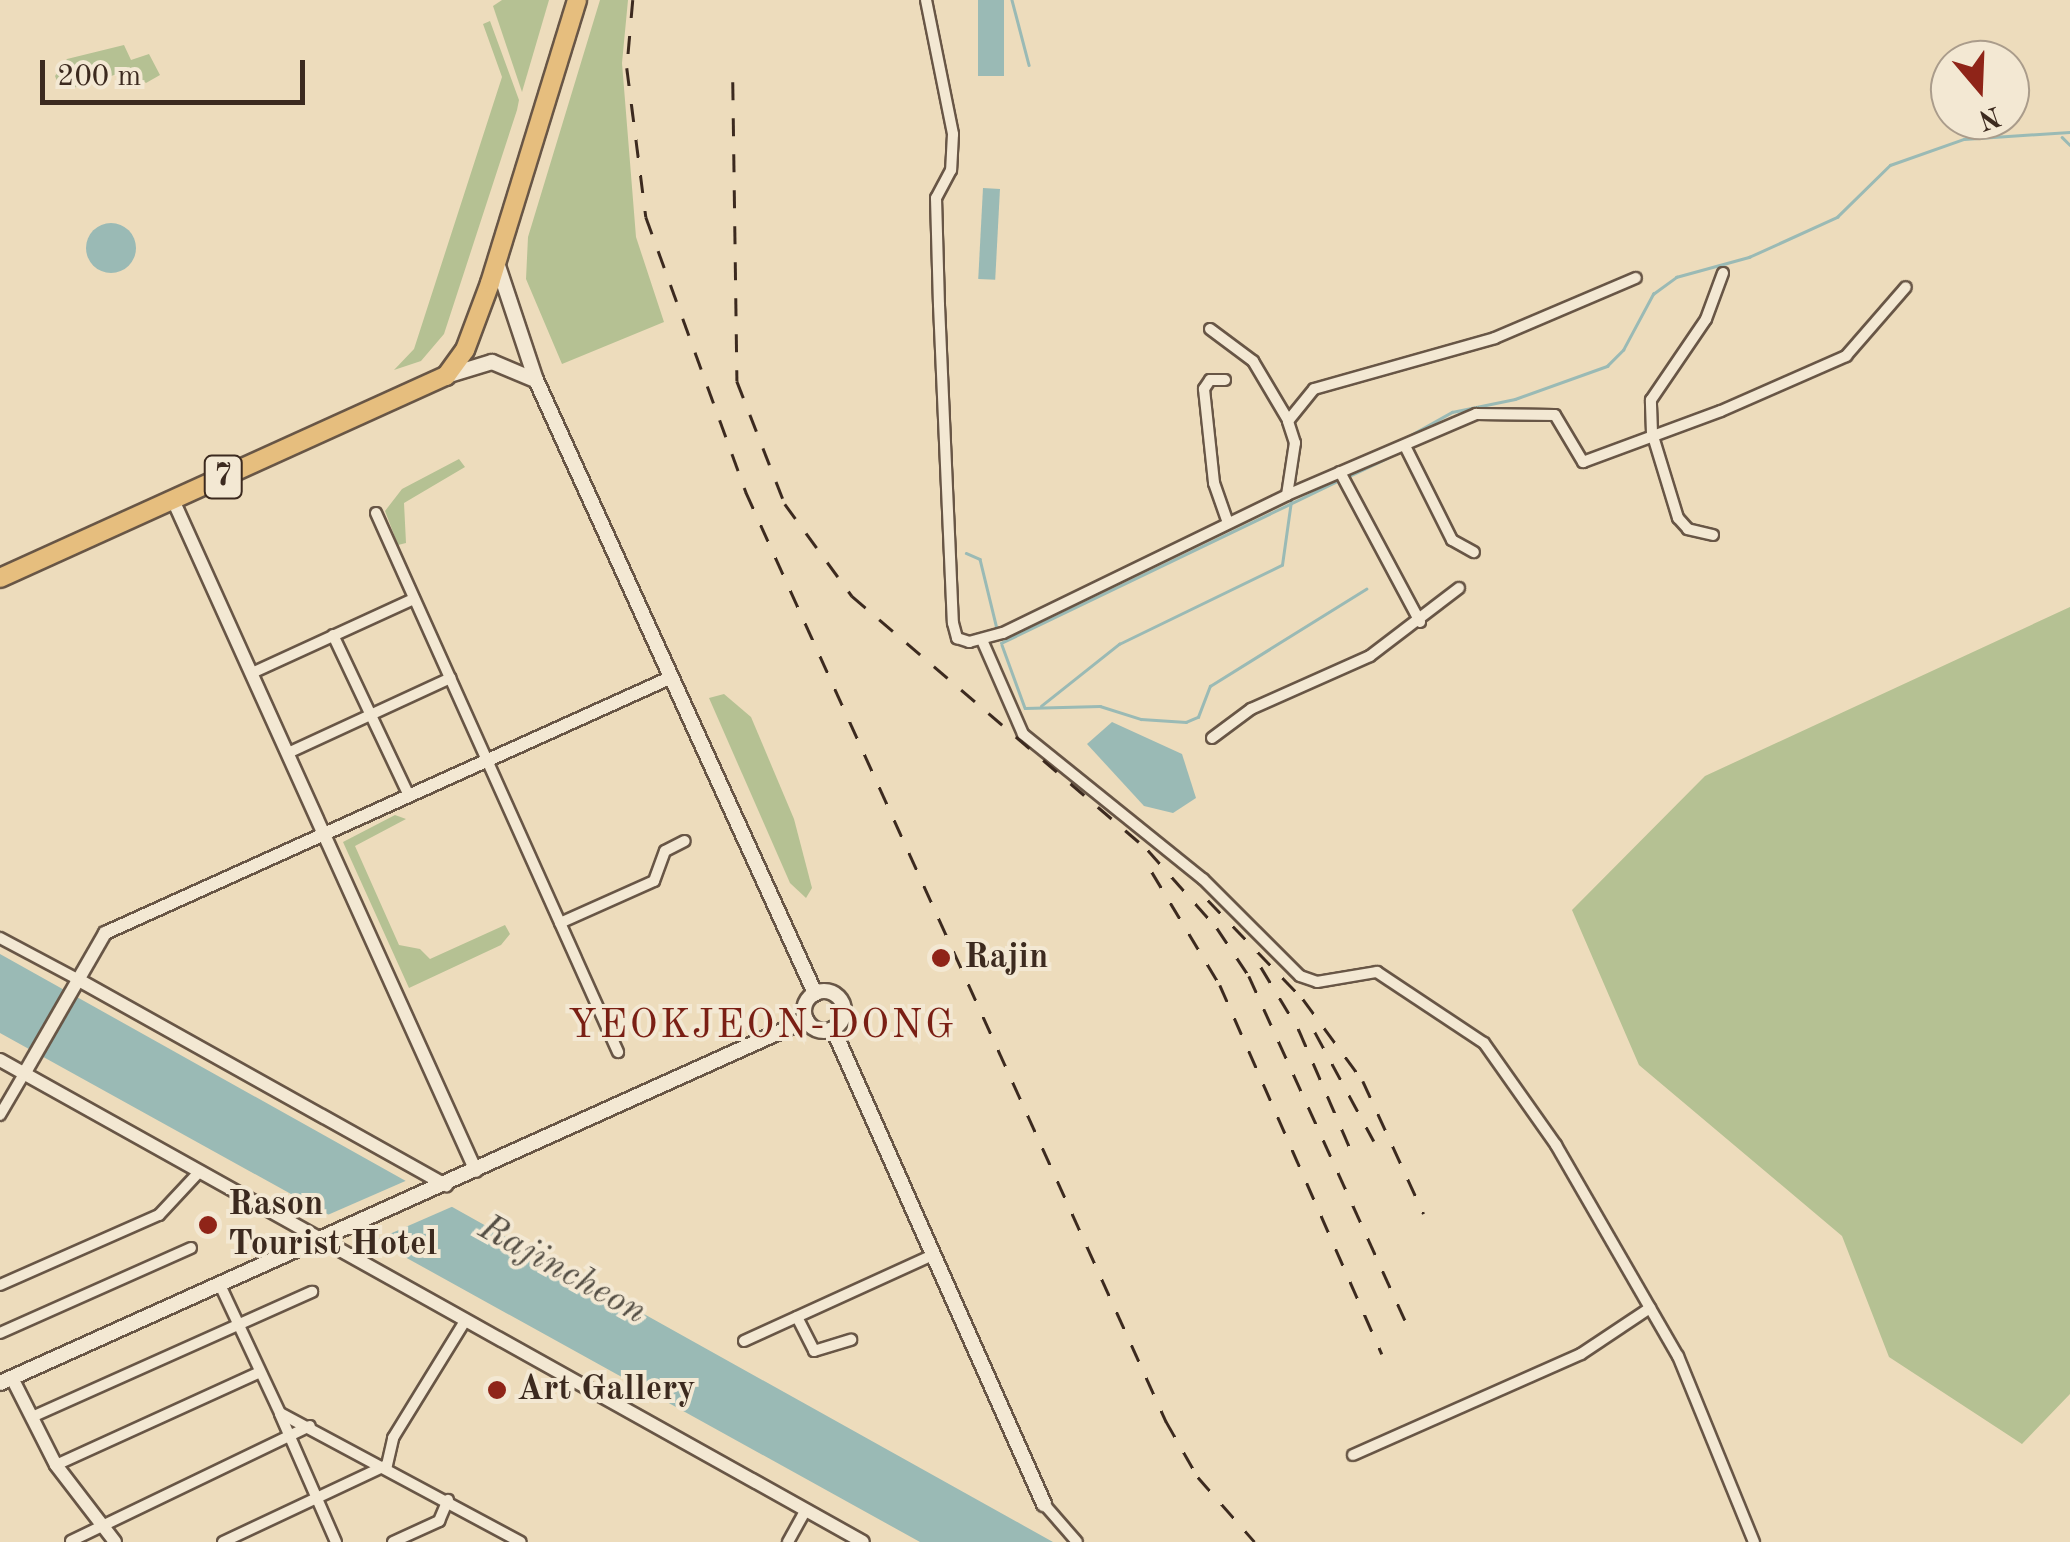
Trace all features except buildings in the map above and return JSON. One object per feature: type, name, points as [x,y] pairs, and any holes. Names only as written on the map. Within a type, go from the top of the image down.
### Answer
[{"type":"highway","points":[[446,376],[465,350],[577,0]]},
{"type":"highway","name":"7","points":[[0,578],[446,376]]},
{"type":"main road","points":[[496,258],[536,380],[815,994]]},
{"type":"main road","points":[[446,376],[492,362],[536,380]]},
{"type":"main road","points":[[831,992],[842,1002],[843,1018],[833,1029],[818,1030],[806,1020],[805,1005],[815,994],[831,992]]},
{"type":"main road","points":[[6,1380],[806,1020]]},
{"type":"main road","points":[[833,1029],[1044,1504]]},
{"type":"street","points":[[926,0],[953,134],[951,170],[936,198],[953,624],[957,638],[982,640],[1288,494],[1490,412],[1555,416],[1584,462],[1831,365],[1854,349],[1906,286]]},
{"type":"street","points":[[1713,534],[1688,529],[1678,518],[1652,433],[1651,400],[1706,319],[1723,273]]},
{"type":"street","points":[[1288,420],[1327,382],[1397,370],[1496,338],[1636,278]]},
{"type":"street","points":[[1210,330],[1253,361],[1288,420],[1296,443],[1288,494]]},
{"type":"street","points":[[1225,380],[1210,380],[1204,389],[1214,484],[1228,523]]},
{"type":"street","points":[[1394,450],[1452,540],[1474,552]]},
{"type":"street","points":[[1340,472],[1420,622]]},
{"type":"street","points":[[173,500],[476,1170]]},
{"type":"street","points":[[376,513],[618,1052]]},
{"type":"street","points":[[1212,738],[1251,709],[1370,656],[1420,622],[1458,588]]},
{"type":"street","points":[[252,674],[414,600]]},
{"type":"street","points":[[333,635],[409,796]]},
{"type":"street","points":[[982,640],[1023,734],[1203,879],[1300,976],[1318,982],[1378,972],[1484,1044],[1556,1145],[1693,1384],[1710,1445],[1754,1542]]},
{"type":"street","points":[[0,1114],[105,932],[672,677]]},
{"type":"street","points":[[288,754],[450,678]]},
{"type":"street","points":[[560,923],[654,882],[660,876],[662,856],[685,841]]},
{"type":"street","points":[[0,938],[74,985],[439,1188]]},
{"type":"street","points":[[0,1060],[863,1542]]},
{"type":"street","points":[[0,1285],[159,1215],[200,1171]]},
{"type":"street","points":[[0,1333],[190,1248]]},
{"type":"street","points":[[744,1341],[933,1256]]},
{"type":"street","points":[[220,1285],[336,1542]]},
{"type":"street","points":[[32,1417],[312,1292]]},
{"type":"street","points":[[1353,1454],[1580,1354],[1650,1308]]},
{"type":"street","points":[[797,1317],[814,1351],[851,1340]]},
{"type":"street","points":[[387,1465],[393,1438],[465,1321]]},
{"type":"street","points":[[56,1466],[260,1372]]},
{"type":"street","points":[[6,1380],[32,1417],[56,1466],[115,1542]]},
{"type":"street","points":[[280,1413],[387,1465],[522,1542]]},
{"type":"street","points":[[71,1541],[100,1522],[310,1426]]},
{"type":"street","points":[[223,1542],[387,1465]]},
{"type":"street","points":[[392,1542],[439,1520],[448,1500]]},
{"type":"street","points":[[1044,1504],[1078,1542]]},
{"type":"street","points":[[788,1542],[806,1510]]},
{"type":"green space","points":[[502,0],[549,0],[522,92],[493,6]]},
{"type":"green space","points":[[600,0],[628,0],[622,63],[636,237],[664,322],[562,364],[526,279],[528,237]]},
{"type":"green space","points":[[490,21],[519,100],[517,110],[444,334],[421,361],[394,370],[414,349],[502,77],[483,24]]},
{"type":"green space","points":[[124,45],[131,60],[149,54],[160,75],[146,83],[130,70],[73,88],[59,86],[55,76],[67,59]]},
{"type":"green space","points":[[459,459],[465,467],[404,503],[406,543],[398,545],[385,511],[402,489]]},
{"type":"green space","points":[[2070,607],[2070,1394],[2022,1444],[1889,1357],[1842,1236],[1639,1065],[1572,910],[1705,776]]},
{"type":"green space","points":[[724,694],[751,717],[794,819],[812,888],[806,898],[790,883],[709,698]]},
{"type":"green space","points":[[395,815],[406,819],[355,846],[399,945],[420,949],[430,959],[505,925],[510,934],[501,945],[409,988],[343,842]]},
{"type":"water","points":[[978,0],[1004,0],[1004,76],[978,76]]},
{"type":"water","points":[[983,188],[1000,189],[995,280],[978,279]]},
{"type":"water","points":[[111,223],[129,230],[136,248],[129,266],[111,273],[93,266],[86,248],[93,230]]},
{"type":"water","points":[[1112,722],[1182,754],[1196,798],[1173,813],[1144,806],[1087,744]]},
{"type":"water","name":"Rajincheon","points":[[0,954],[1053,1542],[920,1542],[0,1033]]},
{"type":"pier","points":[[410,1179],[456,1205],[369,1243],[323,1217]]},
{"type":"waterway","points":[[1012,0],[1029,65]]},
{"type":"waterway","points":[[1391,446],[1452,412],[1515,399],[1607,366],[1623,350],[1653,294],[1676,277],[1749,257],[1837,217],[1890,165],[1964,139],[2070,132]]},
{"type":"waterway","points":[[2062,137],[2070,145]]},
{"type":"waterway","points":[[1345,478],[1387,458]]},
{"type":"waterway","points":[[1001,643],[1337,481]]},
{"type":"waterway","points":[[1041,706],[1119,644],[1282,565],[1291,501]]},
{"type":"waterway","points":[[966,553],[980,559],[998,633]]},
{"type":"waterway","points":[[1002,645],[1025,708],[1100,706],[1141,719],[1186,722],[1198,717],[1210,686],[1366,589]]},
{"type":"railway","points":[[633,0],[627,68],[646,217],[746,492],[1166,1421],[1198,1477],[1255,1542]]},
{"type":"railway","points":[[733,82],[737,381],[785,504],[852,596],[1148,850],[1217,928],[1249,976],[1405,1320]]},
{"type":"railway","points":[[1152,872],[1220,985],[1382,1354]]},
{"type":"railway","points":[[1208,900],[1303,999],[1363,1081],[1424,1214]]},
{"type":"railway","points":[[1261,967],[1299,1030],[1351,1150]]},
{"type":"railway","points":[[1315,1032],[1374,1141]]},
{"type":"place","name":"Rajin","points":[[941,958]]},
{"type":"place","name":"Rason Tourist Hotel","points":[[208,1225]]},
{"type":"place","name":"Art Gallery","points":[[497,1390]]},
{"type":"district","name":"YEOKJEON-DONG","points":[[762,1027]]}]
